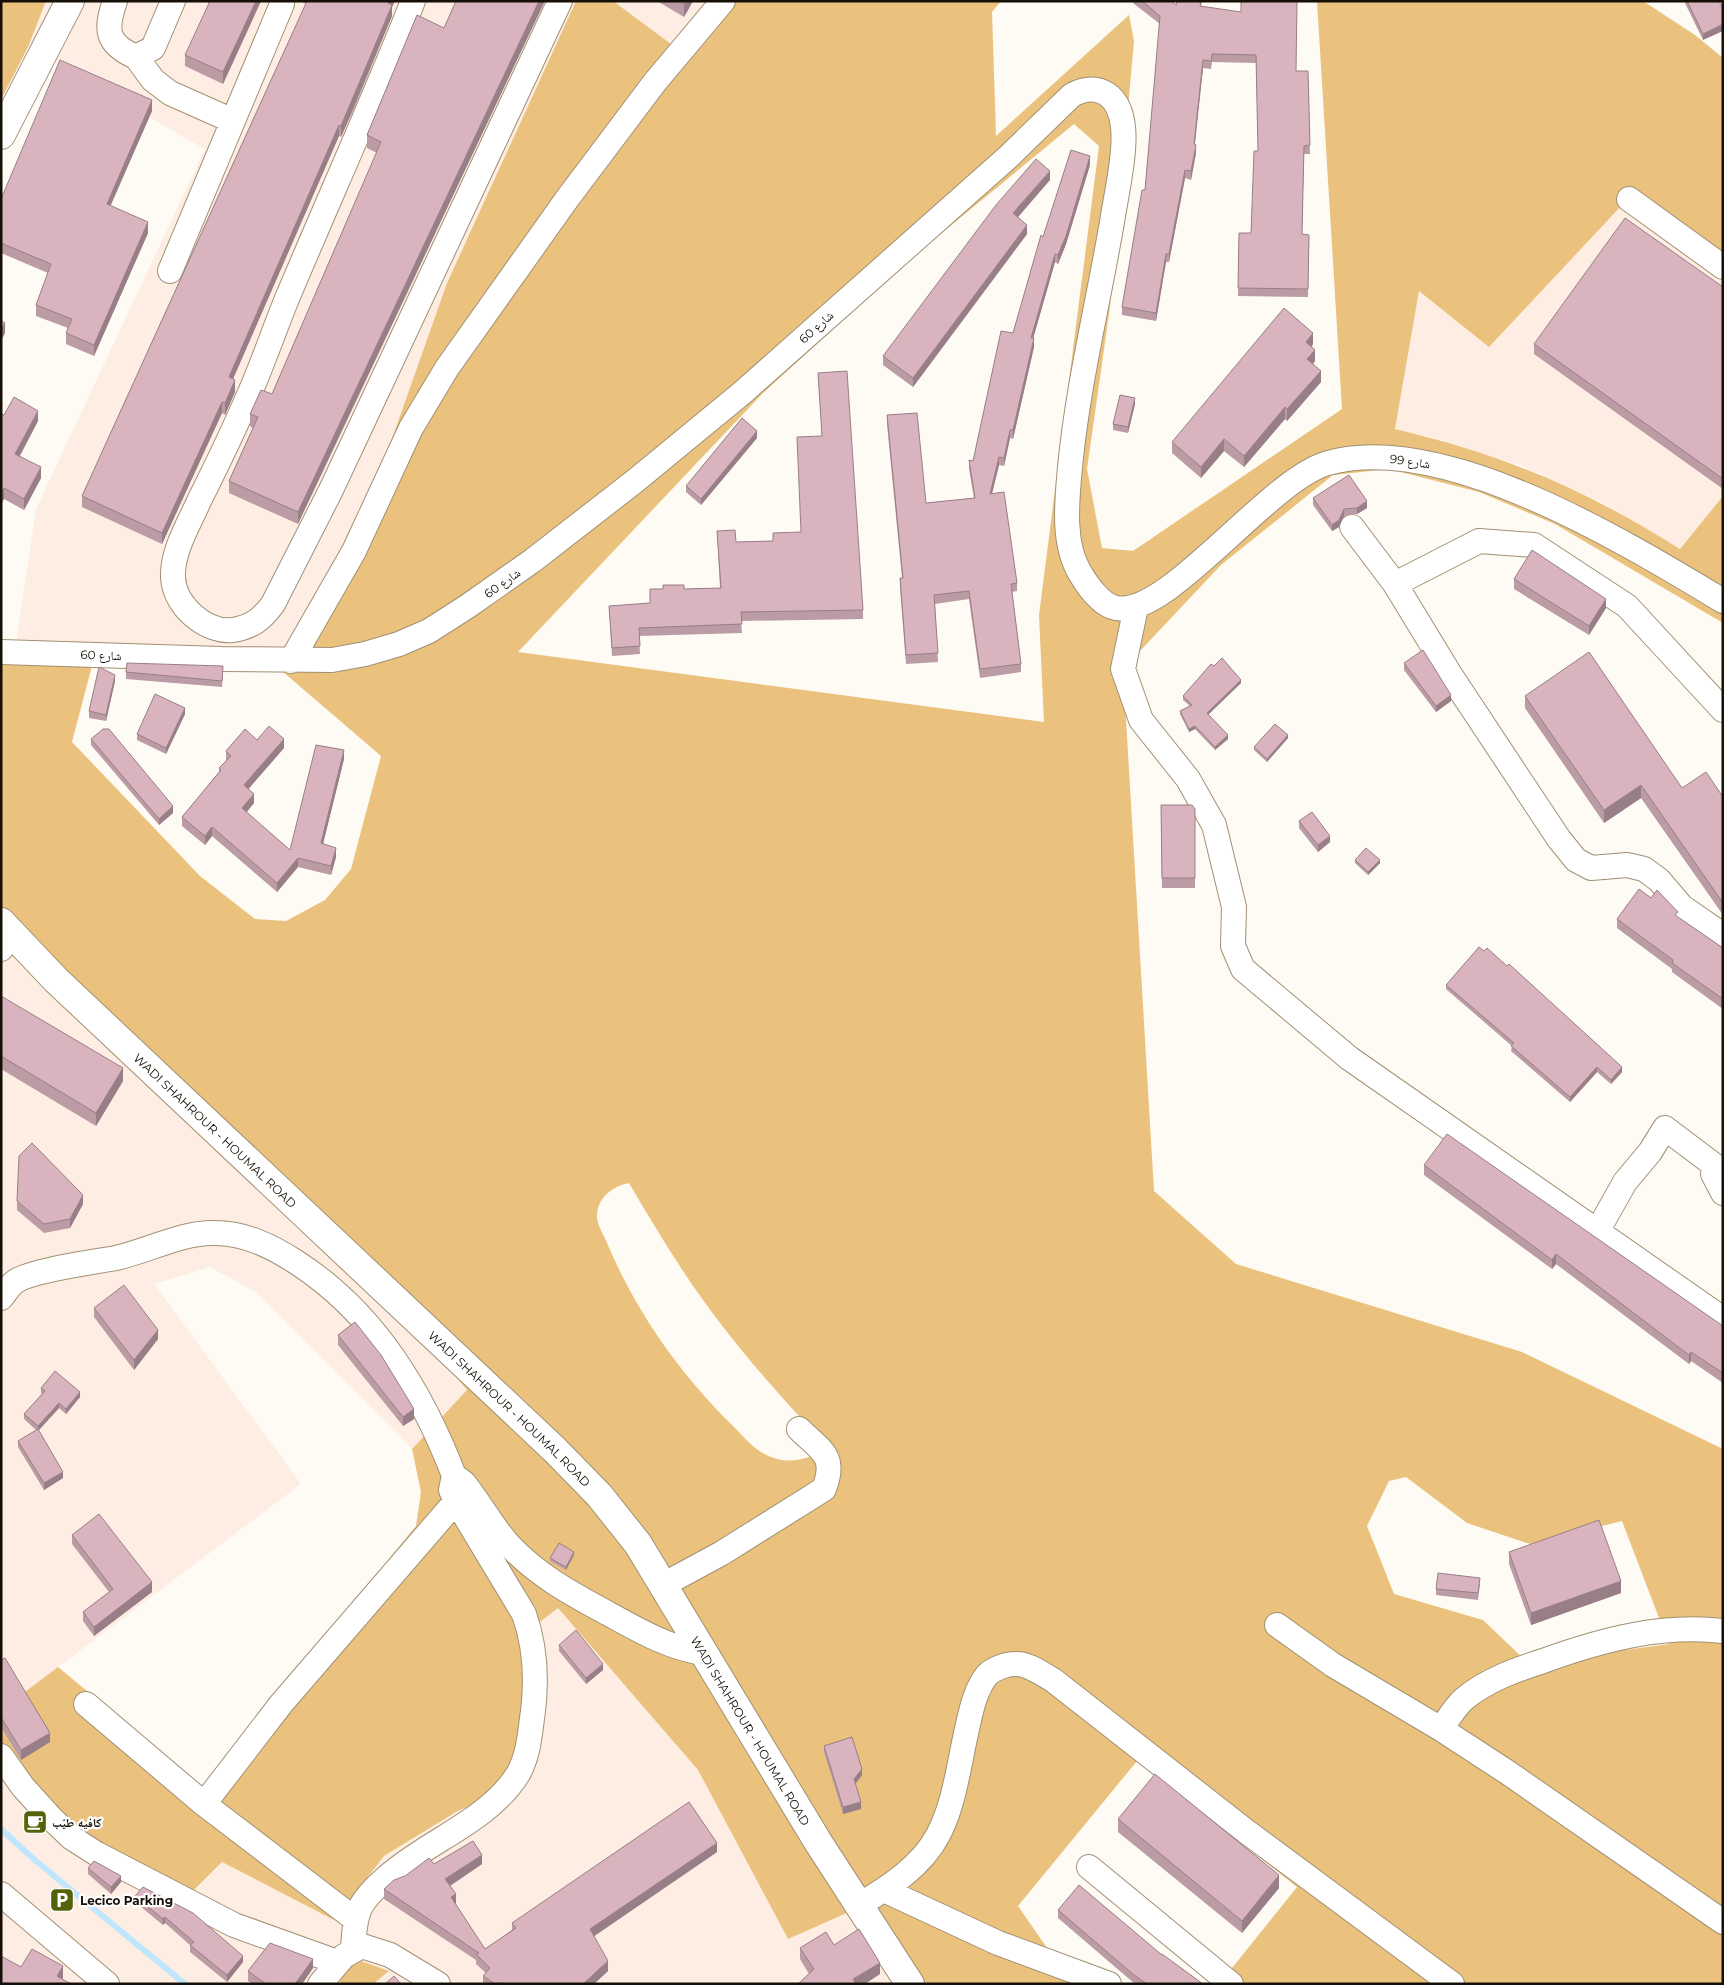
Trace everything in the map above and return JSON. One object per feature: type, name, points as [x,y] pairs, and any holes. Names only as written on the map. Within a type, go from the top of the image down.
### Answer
[{"type":"main road","points":[[1,135],[70,1]]},
{"type":"main road","name":"WADI SHAHROUR - HOUMAL ROAD","points":[[4,935],[56,980],[555,1450],[599,1495],[638,1544],[818,1842],[910,1984]]},
{"type":"street","points":[[115,1],[108,21],[111,38],[120,50],[136,57],[153,80],[170,92],[233,121]]},
{"type":"street","points":[[136,57],[153,48],[173,1]]},
{"type":"street","points":[[413,1],[285,303],[249,397],[186,530],[176,556],[173,577],[179,597],[199,621],[212,627],[228,630],[244,628],[261,620],[272,604],[335,481],[560,1]]},
{"type":"street","points":[[291,661],[354,550],[411,428],[447,368],[567,199],[655,82],[723,1]]},
{"type":"street","points":[[170,271],[282,4]]},
{"type":"street","name":"شارع 60","points":[[1,652],[291,661],[332,660],[365,654],[399,644],[429,630],[468,606],[628,487],[742,393],[1007,158],[1072,95],[1082,90],[1097,88],[1112,98],[1119,110],[1124,128],[1118,184],[1104,270],[1074,421],[1067,520],[1071,555],[1081,575],[1103,600],[1125,608]]},
{"type":"street","points":[[1629,198],[1723,267]]},
{"type":"street","name":"شارع 99","points":[[1125,608],[1161,593],[1198,564],[1281,490],[1304,473],[1326,463],[1357,457],[1396,458],[1443,466],[1490,480],[1545,504],[1610,537],[1723,601]]},
{"type":"street","points":[[1352,526],[1395,584],[1451,676],[1559,839],[1576,860],[1591,868],[1627,865],[1644,869],[1659,880],[1682,907],[1723,935]]},
{"type":"street","points":[[1395,584],[1479,541],[1534,545],[1628,606],[1723,710]]},
{"type":"street","points":[[1125,608],[1123,669],[1141,720],[1188,779],[1214,826],[1234,907],[1234,946],[1243,969],[1349,1058],[1723,1319]]},
{"type":"street","points":[[1598,1230],[1625,1182],[1650,1152],[1665,1128],[1714,1165],[1713,1174],[1723,1194]]},
{"type":"street","points":[[1,1298],[9,1287],[20,1279],[136,1253],[192,1235],[214,1233],[259,1242],[275,1249],[314,1275],[356,1310],[403,1369],[438,1432],[455,1489],[524,1614],[529,1629],[534,1649],[535,1695],[526,1754],[513,1781],[491,1803],[398,1867],[364,1900],[345,1956]]},
{"type":"street","points":[[663,1585],[722,1553],[824,1489],[830,1472],[828,1458],[799,1429]]},
{"type":"street","points":[[204,1804],[281,1704],[455,1489],[468,1488],[510,1545],[548,1580],[569,1594],[662,1642],[688,1651],[704,1653]]},
{"type":"street","points":[[1277,1625],[1333,1665],[1441,1729],[1723,1922]]},
{"type":"street","points":[[1441,1729],[1462,1701],[1488,1682],[1587,1645],[1635,1634],[1683,1628],[1723,1631]]},
{"type":"street","points":[[859,1905],[884,1890],[905,1874],[937,1837],[946,1817],[972,1709],[979,1689],[988,1674],[999,1667],[1016,1663],[1032,1668],[1053,1680],[1247,1832],[1452,1984]]},
{"type":"street","points":[[86,1704],[204,1804],[356,1920]]},
{"type":"street","points":[[1,1756],[23,1787],[53,1820],[72,1838],[97,1854],[234,1925],[345,1956]]},
{"type":"street","points":[[1089,1867],[1231,1984]]},
{"type":"street","points":[[884,1890],[998,1943],[1109,1984]]},
{"type":"street","points":[[1,1894],[107,1984]]},
{"type":"street","points":[[320,1984],[345,1956],[362,1946],[390,1955],[438,1984]]},
{"type":"shaded area","points":[[1,1],[46,1],[28,47],[1,100]]},
{"type":"shaded area","points":[[46,1],[576,1],[447,283],[335,603],[328,620],[308,650],[16,643],[36,509],[205,149],[28,47]]},
{"type":"shaded area","points":[[576,1],[613,1],[671,44],[710,1],[1001,1],[992,12],[996,136],[1129,15],[1134,41],[1110,307],[1087,469],[1102,548],[1133,551],[1342,409],[1317,1],[1643,1],[1695,35],[1723,58],[1723,274],[1623,204],[1489,347],[1419,291],[1395,429],[1472,450],[1543,476],[1611,509],[1680,549],[1723,496],[1723,623],[1555,524],[1479,492],[1389,469],[1333,475],[1221,565],[1123,669],[1154,1191],[1236,1264],[1522,1352],[1723,1449],[1723,1984],[1234,1984],[1228,1973],[1297,1887],[1137,1761],[1018,1906],[1072,1984],[896,1984],[849,1912],[788,1939],[698,1770],[558,1608],[522,1636],[526,1692],[523,1741],[498,1784],[471,1805],[456,1812],[384,1856],[334,1920],[222,1862],[194,1890],[158,1886],[58,1818],[1,1745],[1,1710],[58,1667],[202,1786],[416,1526],[421,1492],[412,1449],[467,1390],[418,1330],[1,924],[1,640],[93,662],[72,742],[200,876],[255,919],[286,921],[325,900],[351,869],[381,756],[282,671],[318,637],[328,620],[447,283]],"holes":[[[1074,124],[1099,146],[1039,615],[1044,722],[518,652],[763,393],[909,260]],[[629,1183],[672,1254],[720,1323],[745,1355],[827,1446],[821,1451],[808,1457],[793,1460],[778,1459],[760,1451],[750,1444],[714,1406],[677,1363],[631,1293],[600,1229],[597,1215],[600,1203],[607,1193],[623,1184]],[[1406,1477],[1467,1523],[1530,1544],[1622,1521],[1669,1644],[1528,1663],[1483,1620],[1394,1594],[1367,1526],[1389,1481]]]},
{"type":"shaded area","points":[[613,1],[710,1],[671,45]]},
{"type":"shaded area","points":[[1623,204],[1723,274],[1723,496],[1680,549],[1603,503],[1522,466],[1438,439],[1395,429],[1419,290]]},
{"type":"shaded area","points":[[1,924],[418,1330],[468,1390],[412,1449],[256,1292],[210,1267],[154,1284],[301,1484],[1,1710]]},
{"type":"shaded area","points":[[558,1608],[698,1770],[787,1938],[849,1912],[896,1984],[1,1984],[1,1745],[194,1890],[222,1862],[334,1920],[384,1856],[456,1812],[471,1805],[522,1636]]},
{"type":"shaded area","points":[[361,1961],[389,1971],[373,1984],[341,1984],[338,1975],[347,1964]]},
{"type":"building","points":[[210,1],[256,1],[223,72],[185,55]]},
{"type":"building","points":[[307,1],[389,1],[388,3],[392,5],[341,126],[339,125],[229,377],[235,380],[225,403],[222,402],[162,533],[82,496]]},
{"type":"building","points":[[456,1],[539,1],[298,512],[229,481],[258,417],[250,414],[261,390],[272,394],[381,142],[367,135],[417,15],[444,28]]},
{"type":"building","points":[[1142,1],[1171,1],[1176,5],[1177,1],[1201,1],[1200,6],[1241,12],[1241,1],[1297,1],[1296,71],[1308,71],[1310,145],[1304,146],[1302,234],[1309,235],[1308,289],[1238,288],[1239,233],[1251,233],[1254,151],[1258,151],[1256,55],[1212,54],[1211,61],[1203,60],[1194,144],[1196,145],[1191,171],[1185,170],[1169,254],[1166,254],[1156,313],[1122,307],[1142,190],[1145,190],[1160,16]]},
{"type":"building","points":[[1687,1],[1719,1],[1723,9],[1723,24],[1703,34]]},
{"type":"building","points":[[60,60],[152,100],[107,204],[148,222],[94,345],[66,333],[72,319],[36,305],[51,264],[1,243],[1,199]]},
{"type":"building","points":[[1071,150],[1090,156],[1066,236],[1058,255],[1055,254],[1031,338],[1034,338],[1013,430],[1010,430],[1004,458],[999,457],[990,494],[1004,492],[1017,583],[1011,584],[1021,664],[980,669],[969,591],[934,595],[938,653],[906,655],[900,578],[903,578],[887,415],[917,413],[926,503],[975,498],[969,460],[973,461],[1001,331],[1013,333],[1041,235],[1043,237]]},
{"type":"building","points":[[1036,159],[1050,171],[1013,213],[1027,225],[913,378],[883,356],[996,205]]},
{"type":"building","points":[[1625,218],[1723,287],[1723,479],[1534,344]]},
{"type":"building","points":[[1284,308],[1313,333],[1306,342],[1315,350],[1307,359],[1321,371],[1287,409],[1285,407],[1244,456],[1224,439],[1201,467],[1172,442]]},
{"type":"building","points":[[1,321],[5,323],[1,330]]},
{"type":"building","points":[[847,371],[863,610],[741,612],[742,624],[639,628],[640,646],[612,648],[609,606],[650,603],[650,589],[663,589],[663,585],[684,585],[684,589],[721,588],[717,531],[735,530],[736,542],[773,541],[773,533],[801,532],[797,437],[822,436],[818,373]]},
{"type":"building","points":[[1120,395],[1135,398],[1128,427],[1113,424]]},
{"type":"building","points":[[14,397],[38,411],[15,454],[41,467],[24,499],[4,488],[1,493],[1,414],[4,415]]},
{"type":"building","points":[[742,418],[757,431],[701,499],[686,486]]},
{"type":"building","points":[[1349,475],[1367,501],[1357,508],[1344,509],[1339,520],[1332,525],[1313,498]]},
{"type":"building","points":[[1532,550],[1606,599],[1589,626],[1514,579]]},
{"type":"building","points":[[1423,650],[1451,695],[1436,706],[1404,663]]},
{"type":"building","points":[[1589,652],[1682,788],[1706,772],[1723,797],[1723,903],[1641,785],[1604,810],[1525,696]]},
{"type":"building","points":[[1222,658],[1241,680],[1207,713],[1228,735],[1215,747],[1195,726],[1189,729],[1180,711],[1192,705],[1183,696],[1211,664],[1214,666]]},
{"type":"building","points":[[127,663],[223,666],[222,681],[126,672]]},
{"type":"building","points":[[99,667],[115,675],[106,715],[89,711]]},
{"type":"building","points":[[155,694],[185,708],[166,748],[137,734]]},
{"type":"building","points":[[1275,724],[1288,735],[1267,759],[1254,747]]},
{"type":"building","points":[[269,726],[284,739],[244,785],[254,794],[242,808],[290,850],[316,745],[344,750],[321,843],[336,848],[331,866],[298,858],[277,883],[212,827],[205,836],[182,817],[221,770],[219,768],[231,756],[226,751],[245,729],[257,740]]},
{"type":"building","points":[[103,729],[109,729],[173,806],[159,819],[91,739]]},
{"type":"building","points":[[1161,805],[1192,805],[1195,809],[1195,878],[1162,878]]},
{"type":"building","points":[[1312,812],[1330,836],[1318,845],[1299,821]]},
{"type":"building","points":[[1366,848],[1380,860],[1368,872],[1355,860]]},
{"type":"building","points":[[1639,889],[1651,898],[1657,890],[1678,912],[1675,915],[1723,948],[1723,999],[1672,963],[1673,960],[1617,919]]},
{"type":"building","points":[[1479,947],[1484,951],[1487,948],[1507,966],[1509,964],[1622,1067],[1611,1080],[1597,1067],[1570,1097],[1511,1046],[1514,1043],[1446,985]]},
{"type":"building","points":[[1,996],[123,1068],[96,1113],[1,1056]]},
{"type":"building","points":[[1447,1134],[1723,1326],[1723,1373],[1691,1352],[1689,1355],[1556,1254],[1552,1260],[1424,1165]]},
{"type":"building","points":[[32,1143],[83,1195],[70,1219],[44,1224],[17,1201],[19,1156]]},
{"type":"building","points":[[124,1285],[158,1330],[134,1360],[94,1308]]},
{"type":"building","points":[[355,1322],[381,1355],[414,1409],[403,1417],[338,1335]]},
{"type":"building","points":[[55,1371],[80,1392],[66,1409],[59,1403],[38,1426],[24,1414],[45,1391],[41,1388]]},
{"type":"building","points":[[38,1429],[63,1472],[44,1483],[18,1441]]},
{"type":"building","points":[[99,1514],[152,1582],[94,1627],[83,1612],[113,1589],[72,1535]]},
{"type":"building","points":[[1599,1520],[1621,1581],[1531,1613],[1509,1552]]},
{"type":"building","points":[[559,1543],[574,1552],[566,1567],[550,1558]]},
{"type":"building","points":[[1438,1573],[1480,1578],[1478,1593],[1436,1589]]},
{"type":"building","points":[[576,1630],[603,1664],[586,1678],[559,1645]]},
{"type":"building","points":[[5,1658],[50,1733],[21,1750],[1,1717],[1,1660]]},
{"type":"building","points":[[852,1737],[862,1769],[854,1779],[861,1802],[843,1807],[824,1746]]},
{"type":"building","points":[[1155,1774],[1279,1875],[1242,1921],[1118,1819]]},
{"type":"building","points":[[689,1802],[717,1843],[590,1929],[608,1961],[583,1984],[499,1984],[499,1982],[495,1984],[483,1976],[490,1968],[476,1954],[479,1953],[384,1889],[394,1880],[405,1876],[429,1858],[434,1864],[473,1841],[482,1855],[445,1879],[456,1894],[451,1897],[485,1949],[516,1928],[512,1923]]},
{"type":"building","points":[[94,1861],[121,1876],[111,1887],[88,1868]]},
{"type":"building","points":[[1079,1885],[1162,1955],[1203,1984],[1147,1984],[1134,1975],[1058,1910]]},
{"type":"building","points":[[143,1887],[193,1913],[243,1956],[227,1975],[190,1945],[194,1942],[165,1917],[163,1919],[135,1896]]},
{"type":"building","points":[[859,1929],[880,1963],[853,1979],[856,1984],[798,1984],[814,1969],[800,1948],[826,1932],[834,1945]]},
{"type":"building","points":[[270,1943],[313,1959],[295,1984],[266,1984],[248,1971]]},
{"type":"building","points":[[32,1949],[63,1966],[57,1976],[71,1984],[1,1984],[1,1956],[21,1967]]},
{"type":"building","points":[[394,1976],[401,1984],[385,1984]]},
{"type":"waterway","points":[[1,1829],[36,1861],[185,1984]]},
{"type":"place","name":"كافيه طيّب","points":[[35,1822]]},
{"type":"place","name":"Lecico Parking","points":[[62,1900]]}]
